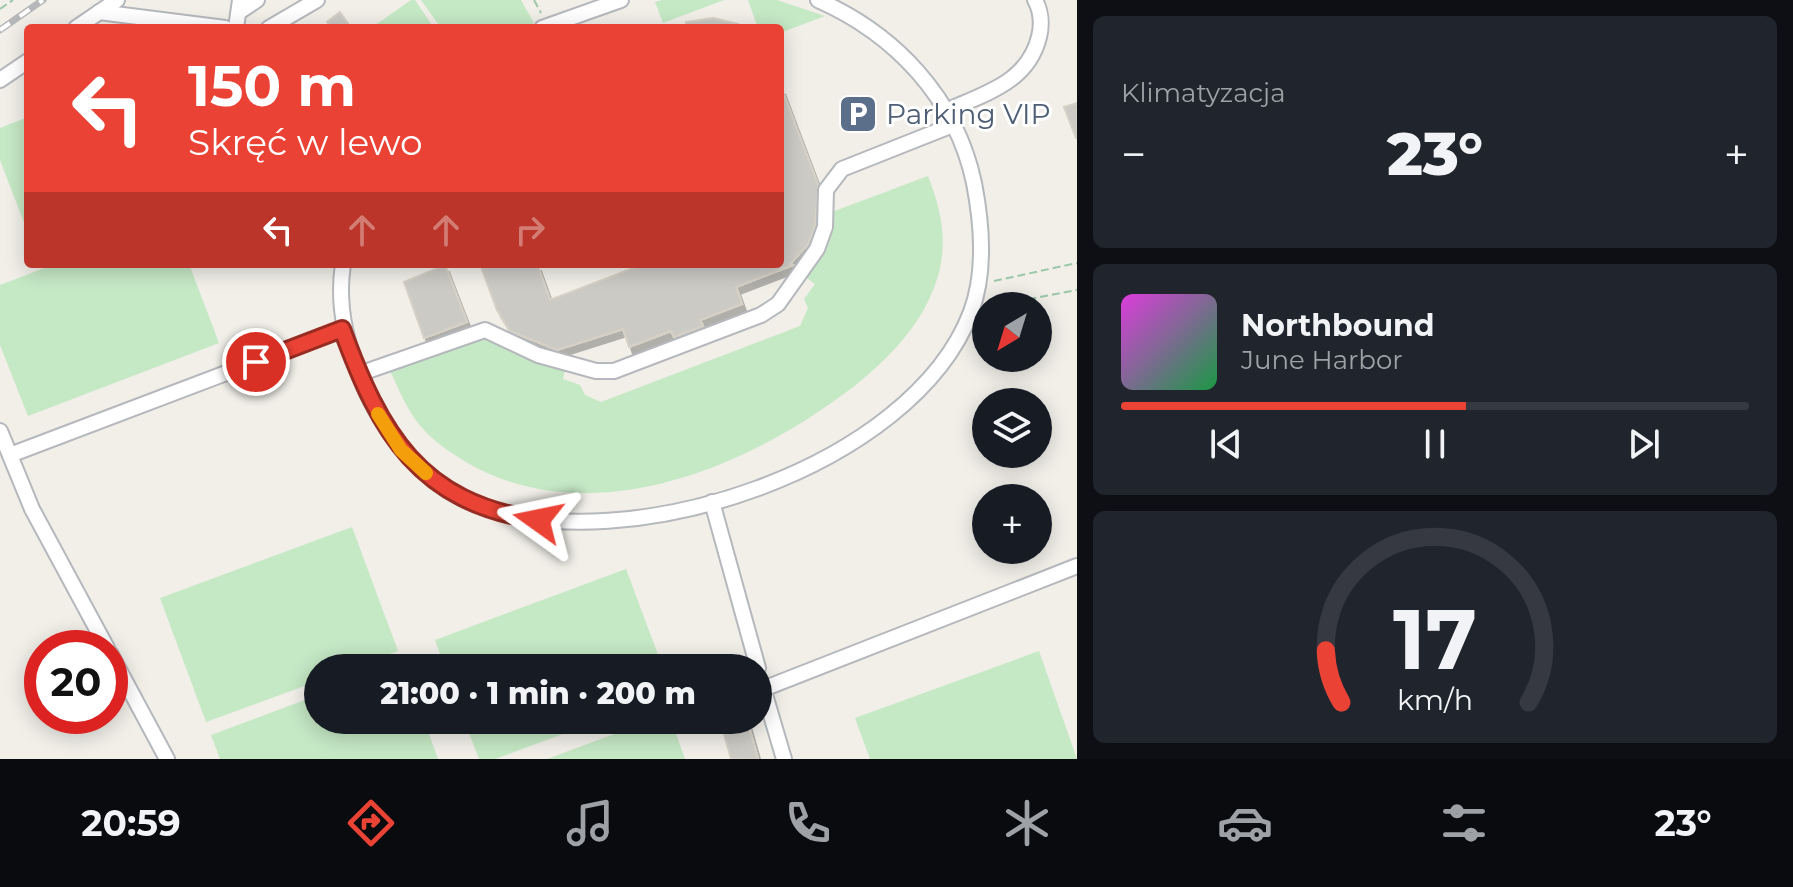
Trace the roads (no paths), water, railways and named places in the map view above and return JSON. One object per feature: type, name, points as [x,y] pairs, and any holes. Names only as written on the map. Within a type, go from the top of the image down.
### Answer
[{"type":"lane","points":[[82,24],[117,0]]},
{"type":"lane","points":[[239,6],[257,0]]},
{"type":"lane","points":[[276,24],[317,0]]},
{"type":"lane","points":[[551,24],[621,0]]},
{"type":"lane","points":[[343,268],[342,329],[374,409],[401,450],[438,483],[475,504],[518,517],[559,522],[636,517],[712,502],[755,488],[836,453],[909,399],[944,362],[972,310],[981,256],[979,210],[969,161],[948,110],[891,44],[851,15],[818,0]]},
{"type":"lane","points":[[948,110],[1008,83],[1024,69],[1036,51],[1041,27],[1035,0]]},
{"type":"lane","points":[[99,12],[194,24]]},
{"type":"lane","points":[[0,80],[24,64]]},
{"type":"lane","points":[[359,374],[485,330],[538,355],[596,371],[614,371],[761,315],[783,299],[817,249],[825,227],[826,190],[842,169],[953,125]]},
{"type":"lane","points":[[10,455],[342,329]]},
{"type":"lane","points":[[0,431],[32,509],[98,630]]},
{"type":"lane","points":[[712,502],[754,654]]},
{"type":"lane","points":[[772,685],[866,643],[1077,566]]},
{"type":"lane","points":[[128,686],[167,759]]},
{"type":"lane","points":[[772,719],[784,759]]},
{"type":"railway","points":[[0,30],[43,0]]},
{"type":"place","name":"Parking VIP","points":[[858,114]]}]
